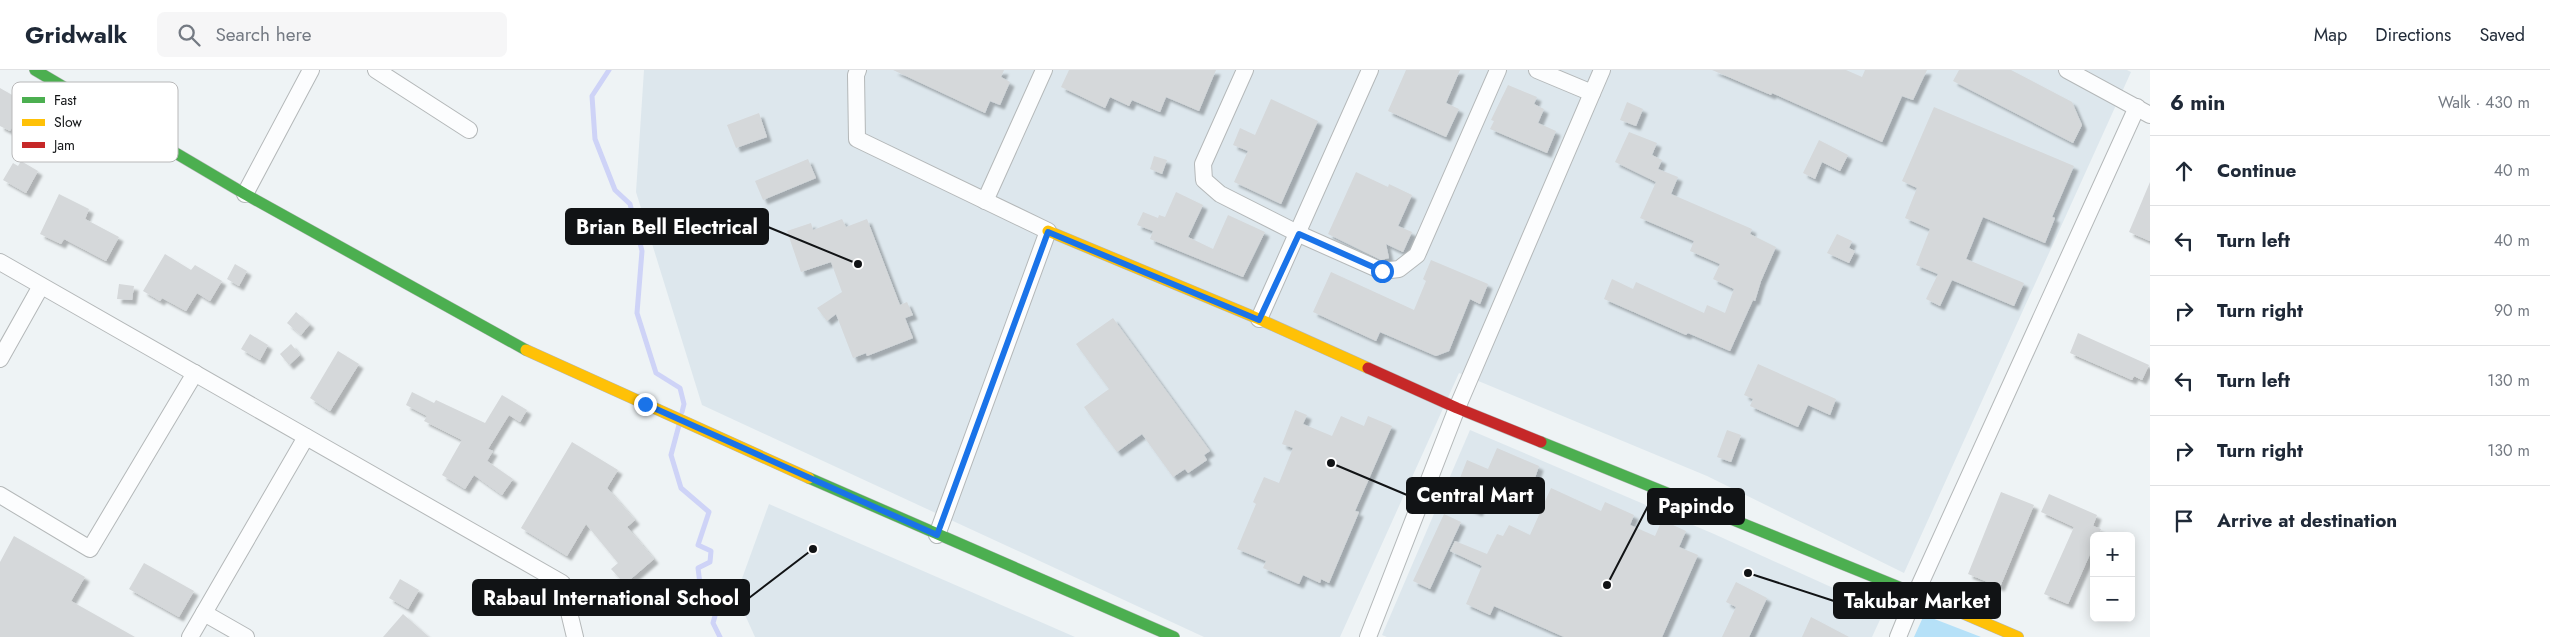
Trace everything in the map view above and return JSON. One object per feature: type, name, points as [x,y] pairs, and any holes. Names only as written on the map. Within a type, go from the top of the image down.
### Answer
[{"type":"main road","points":[[35,70],[55,82]]},
{"type":"main road","points":[[178,154],[515,345],[937,535],[1174,637]]},
{"type":"main road","points":[[1048,232],[1259,320],[1457,408],[1916,593],[2018,637]]},
{"type":"street","points":[[245,194],[311,70]]},
{"type":"street","points":[[376,70],[469,130]]},
{"type":"street","points":[[858,70],[856,75],[856,138],[1048,232],[937,535]]},
{"type":"street","points":[[986,201],[1044,70]]},
{"type":"street","points":[[1245,70],[1203,164],[1204,180],[1220,194],[1299,234],[1382,271],[1399,269],[1417,255],[1498,70]]},
{"type":"street","points":[[1259,320],[1299,234],[1370,70]]},
{"type":"street","points":[[1538,70],[1592,93]]},
{"type":"street","points":[[1368,637],[1457,408],[1602,70]]},
{"type":"street","points":[[1898,637],[1916,593],[2144,111],[2067,70]]},
{"type":"street","points":[[0,262],[562,582],[575,637]]},
{"type":"street","points":[[0,359],[41,286]]},
{"type":"street","points":[[0,495],[90,549],[195,373]]},
{"type":"street","points":[[190,637],[306,437]]},
{"type":"street","points":[[204,613],[246,637]]},
{"type":"shaded area","points":[[644,70],[2127,70],[2131,72],[1904,573],[1707,476],[1459,373],[1340,637],[1204,637],[702,405],[636,192]]},
{"type":"shaded area","points":[[1470,430],[1714,534],[1884,611],[1872,637],[1387,637],[1382,635]]},
{"type":"shaded area","points":[[769,504],[1075,637],[755,637],[736,595]]},
{"type":"shaded area","points":[[1924,615],[1981,637],[1914,637]]},
{"type":"building","points":[[893,70],[1004,70],[1001,77],[1010,82],[1000,105],[990,101],[985,113]]},
{"type":"building","points":[[1069,70],[1216,70],[1199,111],[1166,97],[1160,112],[1132,100],[1129,106],[1110,97],[1105,108],[1061,87]]},
{"type":"building","points":[[1406,70],[1460,70],[1446,103],[1459,109],[1446,137],[1388,111]]},
{"type":"building","points":[[1712,70],[1846,70],[1862,77],[1865,70],[1927,70],[1913,100],[1902,96],[1882,142],[1772,93],[1771,95]]},
{"type":"building","points":[[1959,70],[2011,70],[2072,102],[2082,125],[2073,143],[1953,81]]},
{"type":"building","points":[[1508,85],[1537,97],[1534,104],[1544,109],[1538,123],[1556,131],[1547,153],[1490,129],[1494,121],[1491,120]]},
{"type":"building","points":[[0,88],[12,95],[12,128],[10,131],[0,126]]},
{"type":"building","points":[[1271,99],[1318,121],[1281,204],[1234,182],[1248,151],[1233,145],[1240,128],[1255,135]]},
{"type":"building","points":[[1627,102],[1643,109],[1636,126],[1620,120]]},
{"type":"building","points":[[1934,107],[2074,166],[2052,217],[2055,218],[2045,243],[1983,217],[1966,259],[2024,283],[2014,306],[1952,280],[1940,306],[1926,299],[1938,274],[1916,265],[1930,229],[1905,218],[1917,188],[1902,181]]},
{"type":"building","points":[[759,113],[767,137],[736,148],[727,125]]},
{"type":"building","points":[[1629,132],[1657,143],[1652,155],[1662,160],[1658,169],[1678,177],[1671,194],[1752,229],[1750,234],[1776,247],[1761,281],[1755,301],[1753,300],[1730,351],[1688,333],[1686,335],[1604,299],[1612,279],[1633,289],[1636,282],[1704,313],[1707,305],[1725,313],[1734,289],[1713,279],[1720,264],[1690,251],[1694,241],[1640,218],[1656,182],[1615,162]]},
{"type":"building","points":[[1819,140],[1848,155],[1840,171],[1822,162],[1815,179],[1803,173]]},
{"type":"building","points":[[1154,156],[1167,160],[1162,174],[1150,169]]},
{"type":"building","points":[[808,159],[816,178],[763,200],[755,181]]},
{"type":"building","points":[[23,162],[38,171],[26,193],[3,180],[13,163],[18,166]]},
{"type":"building","points":[[1356,172],[1388,187],[1389,184],[1412,195],[1398,226],[1412,232],[1403,252],[1386,244],[1389,258],[1381,260],[1328,234]]},
{"type":"building","points":[[2150,182],[2150,241],[2129,232]]},
{"type":"building","points":[[1176,192],[1203,205],[1188,237],[1213,249],[1228,215],[1265,232],[1243,277],[1150,239],[1153,231],[1137,225],[1143,212],[1158,218],[1159,215],[1165,217]]},
{"type":"building","points":[[59,194],[89,209],[85,219],[119,237],[106,261],[64,239],[61,244],[40,234]]},
{"type":"building","points":[[842,219],[846,227],[867,219],[900,305],[907,302],[913,315],[905,318],[913,338],[867,356],[866,353],[853,358],[836,314],[827,321],[817,308],[842,292],[831,262],[801,272],[787,231],[811,223],[813,230]]},
{"type":"building","points":[[1837,234],[1852,241],[1849,248],[1855,251],[1849,263],[1827,253]]},
{"type":"building","points":[[165,254],[191,270],[195,265],[222,281],[210,301],[197,293],[186,311],[162,298],[160,301],[143,291]]},
{"type":"building","points":[[1431,260],[1488,284],[1480,304],[1470,299],[1449,351],[1436,356],[1380,332],[1376,341],[1313,312],[1331,272],[1414,310],[1426,281],[1423,279]]},
{"type":"building","points":[[235,264],[247,271],[239,286],[227,279]]},
{"type":"building","points":[[119,284],[134,286],[132,300],[117,299]]},
{"type":"building","points":[[296,312],[310,324],[301,335],[287,323]]},
{"type":"building","points":[[1113,318],[1210,451],[1204,455],[1207,460],[1188,473],[1185,469],[1173,477],[1142,434],[1117,452],[1084,407],[1109,389],[1076,344]]},
{"type":"building","points":[[2078,333],[2149,365],[2142,380],[2134,376],[2132,380],[2070,353]]},
{"type":"building","points":[[250,334],[268,345],[260,360],[241,349]]},
{"type":"building","points":[[291,344],[300,355],[289,365],[280,354]]},
{"type":"building","points":[[338,351],[359,364],[330,411],[310,398]]},
{"type":"building","points":[[1758,364],[1836,399],[1830,415],[1808,405],[1798,427],[1750,406],[1753,399],[1744,395]]},
{"type":"building","points":[[412,392],[434,403],[436,400],[485,423],[502,395],[527,410],[520,422],[509,415],[488,449],[493,451],[487,461],[513,479],[502,495],[474,475],[465,489],[442,475],[462,440],[424,421],[427,416],[406,405]]},
{"type":"building","points":[[1295,410],[1307,415],[1303,424],[1332,436],[1341,416],[1364,426],[1368,416],[1392,426],[1355,511],[1359,512],[1329,583],[1321,579],[1320,583],[1303,575],[1299,584],[1263,568],[1266,561],[1237,549],[1256,504],[1253,502],[1264,477],[1279,483],[1293,448],[1282,444]]},
{"type":"building","points":[[1727,430],[1741,435],[1731,462],[1717,457]]},
{"type":"building","points":[[572,442],[618,470],[607,488],[635,520],[627,527],[654,559],[625,584],[611,569],[618,563],[586,524],[567,556],[521,528]]},
{"type":"building","points":[[1497,448],[1539,466],[1534,481],[1526,477],[1520,492],[1497,483],[1492,496],[1486,493],[1478,512],[1462,505],[1470,488],[1458,483],[1467,460],[1488,469]]},
{"type":"building","points":[[1551,488],[1601,511],[1605,502],[1634,515],[1630,525],[1655,536],[1662,520],[1686,531],[1679,547],[1698,555],[1662,637],[1564,637],[1494,606],[1490,615],[1466,604],[1482,566],[1450,551],[1455,541],[1487,554],[1497,534],[1503,536],[1509,525],[1530,535]]},
{"type":"building","points":[[2001,492],[2034,505],[2000,587],[1968,574]]},
{"type":"building","points":[[2049,494],[2097,515],[2093,526],[2101,529],[2100,532],[2090,532],[2090,554],[2068,604],[2044,594],[2074,527],[2041,512]]},
{"type":"building","points":[[1444,514],[1461,522],[1430,589],[1413,581]]},
{"type":"building","points":[[14,536],[85,577],[71,601],[135,637],[0,637],[0,562]]},
{"type":"building","points":[[144,563],[194,591],[179,617],[129,589]]},
{"type":"building","points":[[400,579],[419,590],[408,609],[389,598]]},
{"type":"building","points":[[1736,582],[1767,598],[1749,637],[1722,637],[1736,607],[1726,602]]},
{"type":"building","points":[[403,614],[429,637],[383,637]]},
{"type":"building","points":[[1811,617],[1849,637],[1802,637]]},
{"type":"waterway","points":[[609,70],[592,96],[595,139],[615,190],[630,204],[642,251],[637,313],[656,373],[680,388],[684,404],[682,412]]},
{"type":"waterway","points":[[679,425],[671,455],[681,488],[709,512],[698,545],[711,551],[710,562],[698,568],[700,584],[718,605],[713,623],[720,637]]},
{"type":"traffic: fast","points":[[35,70],[55,82]]},
{"type":"traffic: fast","points":[[178,154],[245,194],[526,350]]},
{"type":"traffic: fast","points":[[1541,442],[1941,604]]},
{"type":"traffic: fast","points":[[809,478],[1174,637]]},
{"type":"traffic: slow","points":[[1048,231],[1259,319],[1368,368]]},
{"type":"traffic: slow","points":[[526,350],[809,478]]},
{"type":"traffic: slow","points":[[1941,604],[2018,637]]},
{"type":"traffic: jam","points":[[1368,368],[1457,408],[1541,442]]},
{"type":"place","name":"Brian Bell Electrical","points":[[858,264]]},
{"type":"place","name":"Central Mart","points":[[1331,463]]},
{"type":"place","name":"Rabaul International School","points":[[813,549]]},
{"type":"place","name":"Takubar Market","points":[[1748,573]]},
{"type":"place","name":"Papindo","points":[[1607,585]]},
{"type":"route","points":[[645,404],[937,535],[1048,232],[1259,320],[1299,234],[1382,271]]}]
